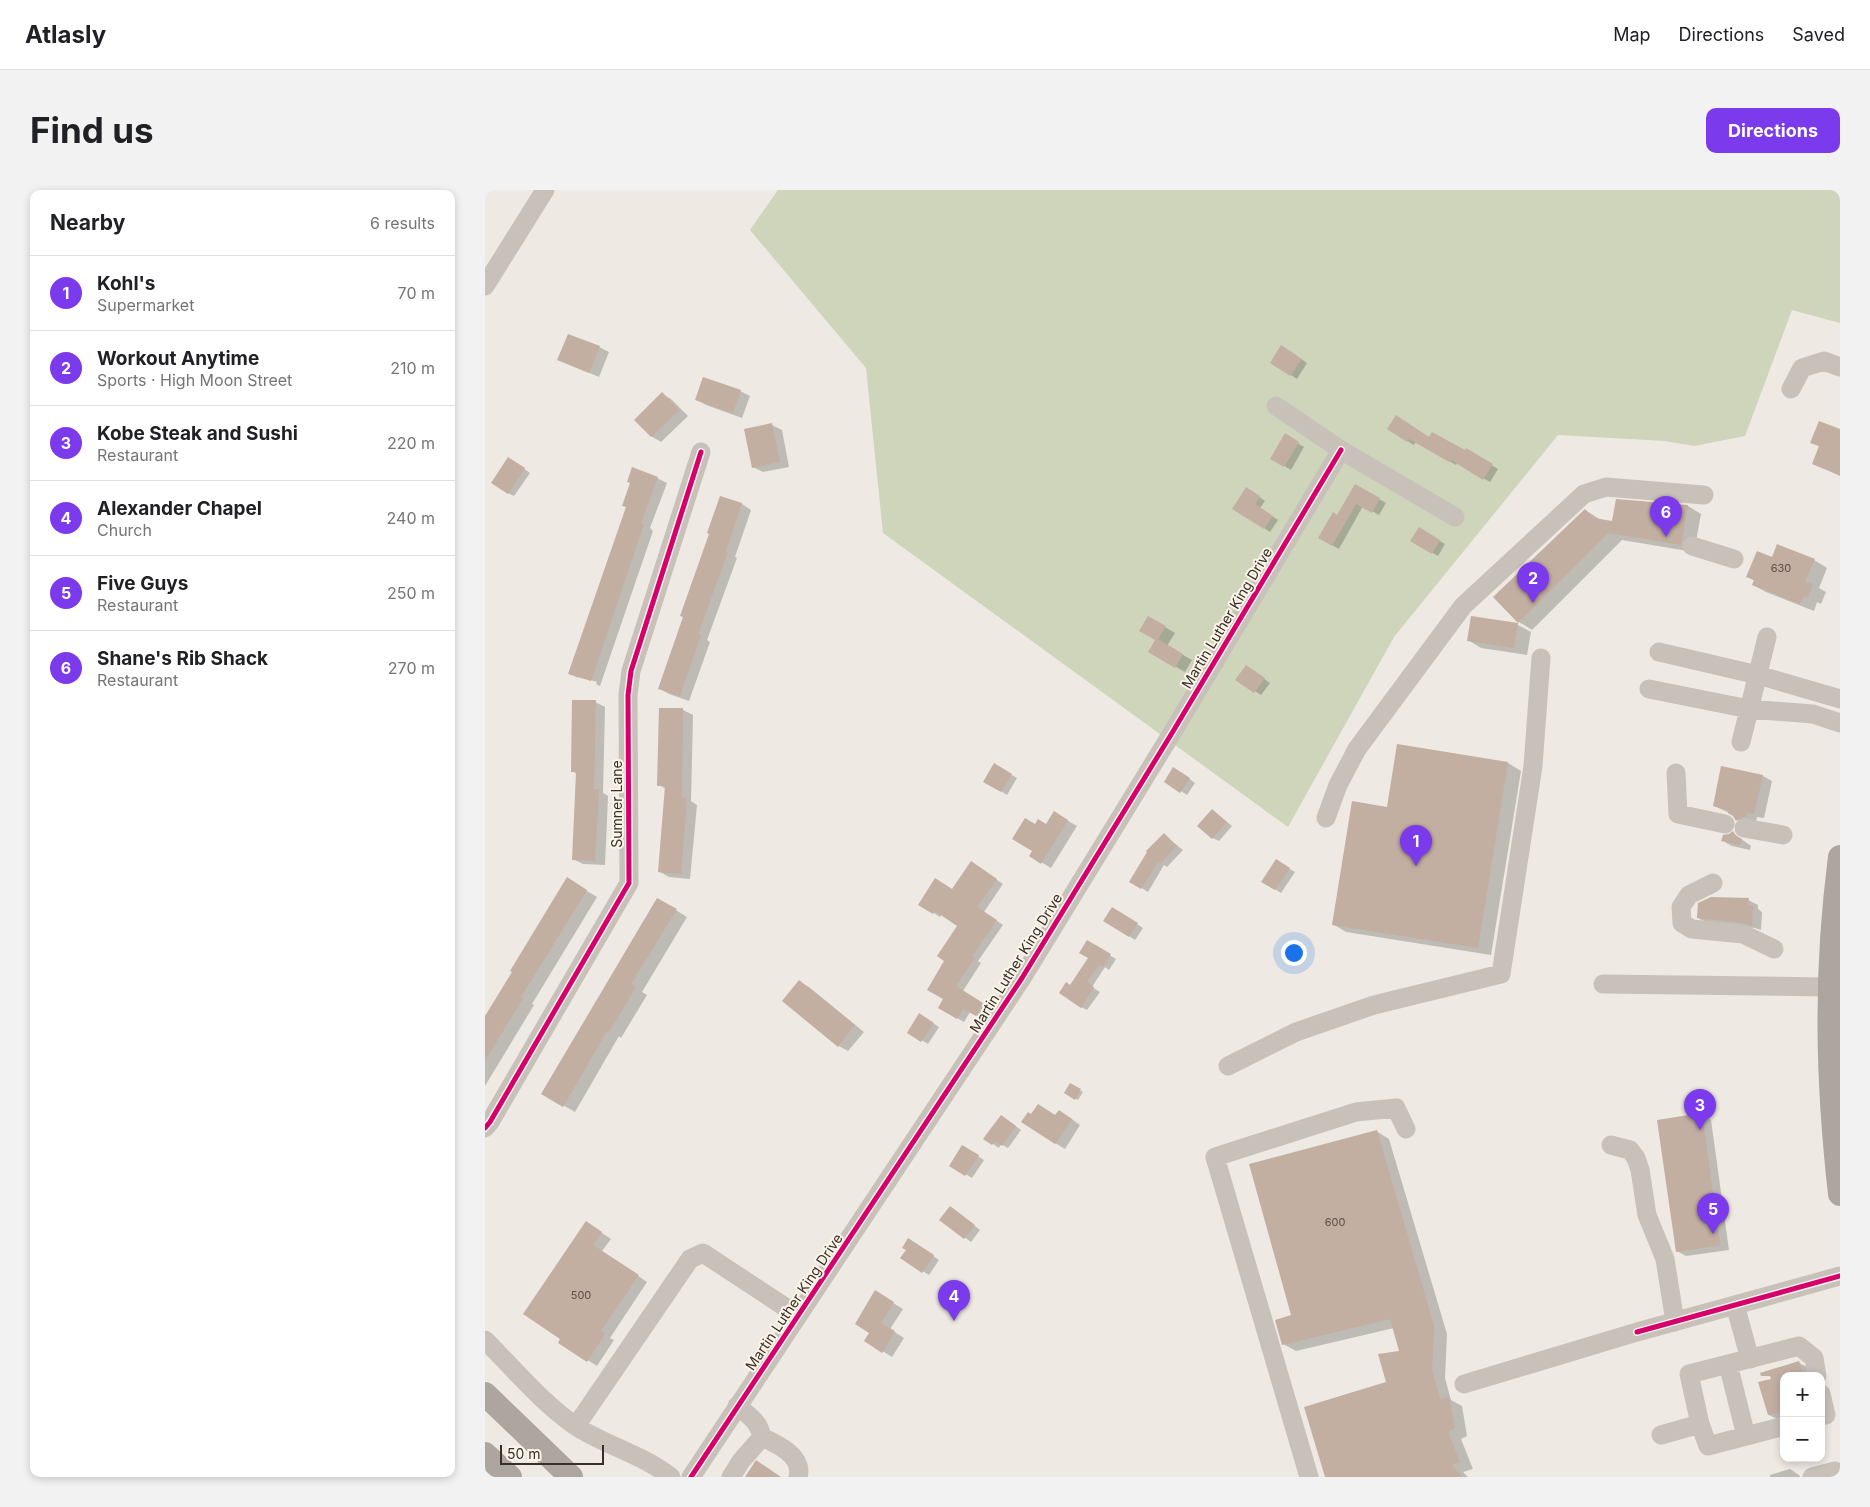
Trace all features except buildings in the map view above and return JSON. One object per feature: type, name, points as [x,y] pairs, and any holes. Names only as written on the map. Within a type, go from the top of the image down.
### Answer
[{"type":"main road","points":[[1840,857],[1831,940],[1829,987],[1830,1086],[1840,1194]]},
{"type":"main road","points":[[485,1394],[571,1477]]},
{"type":"main road","points":[[485,1454],[510,1477]]},
{"type":"street","points":[[485,286],[545,190]]},
{"type":"street","points":[[1791,389],[1802,368],[1824,361],[1840,367]]},
{"type":"street","points":[[1276,406],[1341,450],[1455,517]]},
{"type":"street","name":"Martin Luther King Drive","points":[[691,1477],[1022,978],[1172,733],[1341,450]]},
{"type":"street","name":"Sumner Lane","points":[[485,1128],[629,883],[628,695],[631,671],[701,452]]},
{"type":"street","points":[[1326,818],[1338,785],[1357,749],[1463,606],[1584,494],[1606,487],[1704,495]]},
{"type":"street","points":[[1692,546],[1735,559]]},
{"type":"street","points":[[1741,742],[1767,637]]},
{"type":"street","points":[[1659,652],[1758,675],[1840,699]]},
{"type":"street","points":[[1228,1066],[1296,1032],[1374,1005],[1501,974],[1533,766],[1541,658]]},
{"type":"street","points":[[1649,689],[1749,709],[1813,714],[1840,723]]},
{"type":"street","points":[[1676,772],[1678,814],[1725,824]]},
{"type":"street","points":[[1744,828],[1783,835]]},
{"type":"street","points":[[1713,883],[1689,895],[1681,907],[1682,923],[1692,929],[1743,934],[1774,948]]},
{"type":"street","points":[[1603,984],[1829,987]]},
{"type":"street","points":[[1309,1477],[1215,1158],[1356,1112],[1396,1108],[1406,1129]]},
{"type":"street","points":[[1611,1145],[1630,1150],[1637,1158],[1647,1215],[1665,1259],[1675,1322]]},
{"type":"street","points":[[576,1426],[690,1260],[696,1256],[703,1253],[797,1315]]},
{"type":"street","points":[[1464,1384],[1637,1332],[1840,1276]]},
{"type":"street","points":[[1735,1305],[1750,1358]]},
{"type":"street","points":[[485,1340],[546,1401],[576,1426],[661,1469],[671,1477]]},
{"type":"street","points":[[1780,1427],[1708,1446],[1700,1424],[1689,1374],[1799,1346],[1813,1358],[1816,1372]]},
{"type":"street","points":[[1728,1364],[1746,1436]]},
{"type":"street","points":[[737,1406],[753,1418],[762,1437],[781,1446],[793,1457],[800,1474],[798,1477]]},
{"type":"street","points":[[1661,1435],[1700,1424]]},
{"type":"street","points":[[731,1477],[741,1461],[762,1437]]},
{"type":"street","points":[[1812,1477],[1835,1471],[1837,1477]]},
{"type":"green space","points":[[778,190],[1840,190],[1840,323],[1792,310],[1745,436],[1694,446],[1665,441],[1558,435],[1394,637],[1288,827],[883,533],[866,368],[750,230]]},
{"type":"cycle path","points":[[691,1477],[1022,978],[1172,733],[1341,450]]},
{"type":"cycle path","points":[[485,1128],[629,883],[628,695],[631,671],[701,452]]},
{"type":"cycle path","points":[[1637,1332],[1840,1276]]},
{"type":"place","name":"Shane's Rib Shack","points":[[1666,537]]},
{"type":"place","name":"Workout Anytime","points":[[1533,603]]},
{"type":"place","name":"Kohl's","points":[[1416,866]]},
{"type":"place","name":"Kobe Steak and Sushi","points":[[1700,1130]]},
{"type":"place","name":"Five Guys","points":[[1713,1234]]},
{"type":"place","name":"Alexander Chapel","points":[[954,1321]]}]
